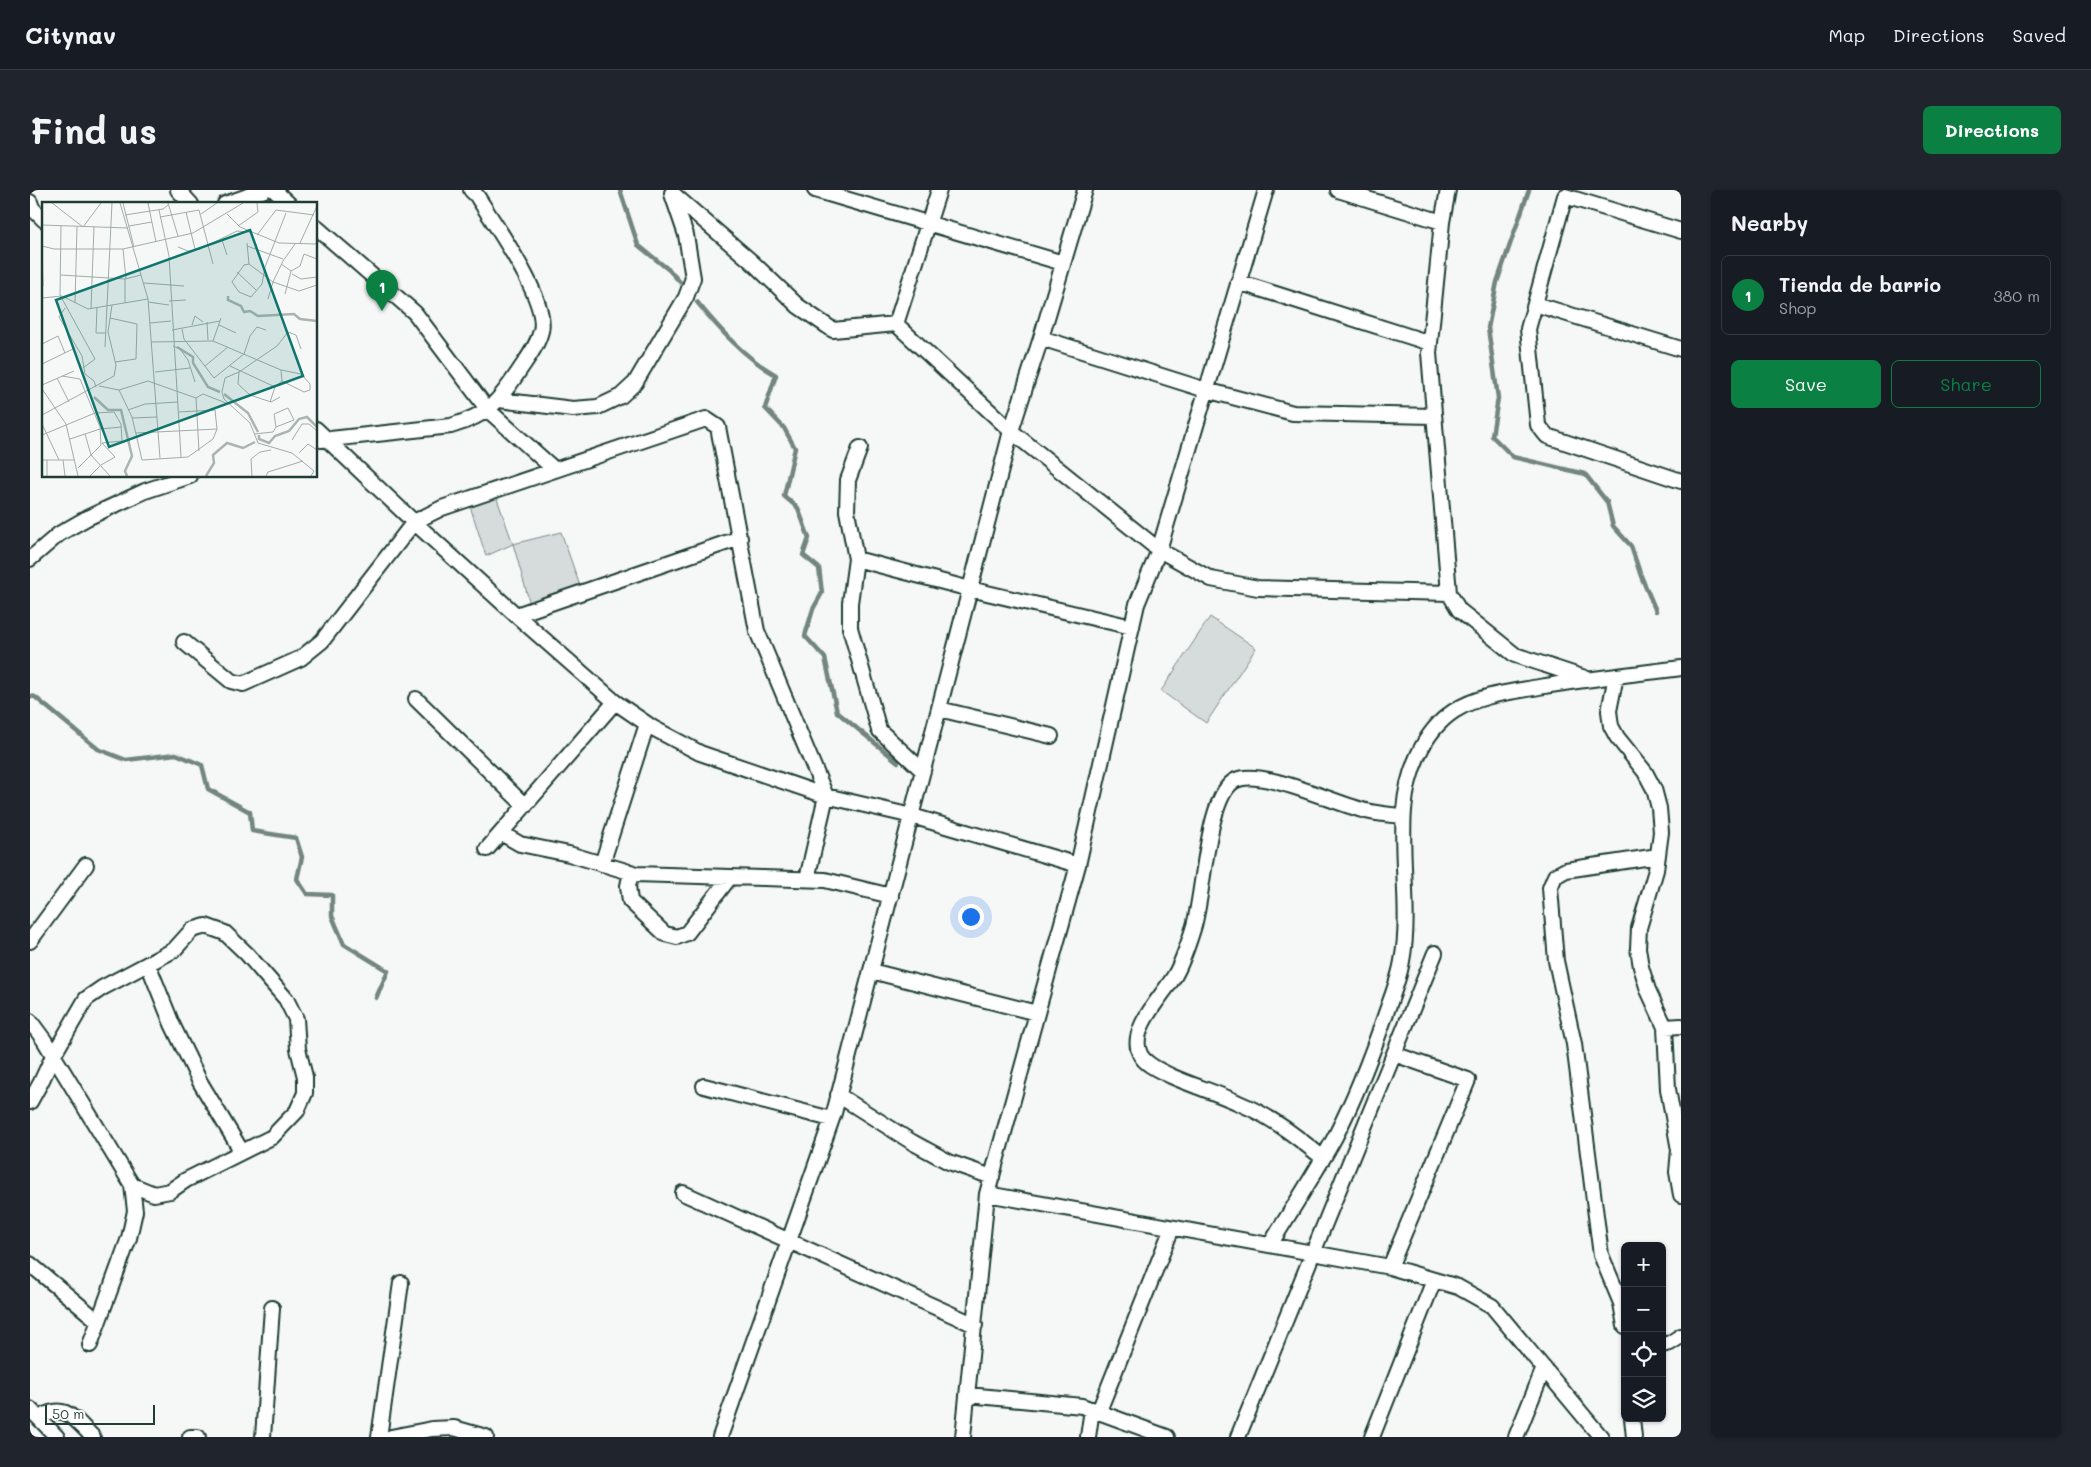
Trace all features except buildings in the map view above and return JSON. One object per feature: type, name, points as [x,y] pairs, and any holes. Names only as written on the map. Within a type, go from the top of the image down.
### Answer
[{"type":"street","points":[[178,190],[189,202]]},
{"type":"street","points":[[231,202],[265,190]]},
{"type":"street","points":[[274,190],[287,202]]},
{"type":"street","points":[[320,437],[451,426],[467,421],[488,410],[499,400],[535,347],[542,330],[542,315],[535,293],[477,196],[471,190]]},
{"type":"street","points":[[815,190],[1063,263]]},
{"type":"street","points":[[896,324],[939,190]]},
{"type":"street","points":[[720,1437],[831,1119],[912,816],[1011,431],[1085,190]]},
{"type":"street","points":[[963,1437],[987,1194],[1078,865],[1137,604],[1159,550],[1266,190]]},
{"type":"street","points":[[1338,190],[1442,222]]},
{"type":"street","points":[[1448,190],[1442,222],[1429,353],[1449,593],[1459,610],[1515,655],[1588,679]]},
{"type":"street","points":[[499,400],[573,409],[598,407],[621,396],[635,383],[686,297],[693,278],[686,235],[671,192]]},
{"type":"street","points":[[671,192],[752,262],[798,306],[833,330],[896,324],[1011,431],[1159,550],[1211,579],[1258,588],[1449,593]]},
{"type":"street","points":[[1681,231],[1565,196],[1528,328],[1538,425],[1547,436],[1681,481]]},
{"type":"street","points":[[30,202],[32,208],[42,218]]},
{"type":"street","points":[[318,229],[414,313],[488,410],[555,470]]},
{"type":"street","points":[[1238,282],[1430,343]]},
{"type":"street","points":[[1535,304],[1681,349]]},
{"type":"street","points":[[1041,338],[1206,390],[1293,413],[1434,416]]},
{"type":"street","points":[[184,642],[231,681],[243,684],[301,658],[322,641],[414,522],[442,508],[706,419],[718,427],[757,631],[826,796],[807,879]]},
{"type":"street","points":[[320,437],[615,702],[647,724],[700,752],[826,796],[912,816],[1078,865]]},
{"type":"street","points":[[860,448],[848,480],[847,511],[856,559],[850,603],[850,628],[879,730],[923,771]]},
{"type":"street","points":[[30,559],[59,534],[87,518],[145,491],[184,478]]},
{"type":"street","points":[[516,615],[740,538]]},
{"type":"street","points":[[856,559],[970,589],[1132,627]]},
{"type":"street","points":[[1270,1245],[1335,1136],[1371,1057],[1402,961],[1404,930],[1403,816],[1406,788],[1412,768],[1422,747],[1436,728],[1452,712],[1472,701],[1489,696],[1588,679],[1681,668]]},
{"type":"street","points":[[1616,676],[1610,711],[1611,726],[1617,737],[1645,772],[1654,789],[1660,816],[1661,832],[1658,856],[1650,895],[1639,928],[1638,948],[1648,990],[1665,1027],[1668,1089],[1678,1150],[1677,1172],[1681,1195]]},
{"type":"street","points":[[416,699],[525,806]]},
{"type":"street","points":[[487,849],[615,702]]},
{"type":"street","points":[[939,709],[1050,736]]},
{"type":"street","points":[[602,864],[647,724]]},
{"type":"street","points":[[1323,1158],[1268,1117],[1242,1104],[1174,1077],[1146,1062],[1141,1056],[1137,1045],[1138,1036],[1147,1016],[1174,975],[1183,956],[1200,902],[1212,820],[1221,796],[1234,781],[1256,776],[1367,812],[1403,816]]},
{"type":"street","points":[[501,833],[520,844],[569,854],[631,872],[825,880],[891,896]]},
{"type":"street","points":[[1621,1308],[1601,1255],[1574,1044],[1556,961],[1550,888],[1554,876],[1566,870],[1658,856]]},
{"type":"street","points":[[30,941],[86,865]]},
{"type":"street","points":[[631,872],[628,886],[630,901],[666,934],[677,937],[687,933],[730,877]]},
{"type":"street","points":[[30,1102],[42,1082],[53,1056],[86,999],[102,988],[174,950],[192,930],[206,926],[225,933],[247,954],[286,999],[296,1019],[298,1050],[305,1077],[304,1093],[297,1111],[272,1137],[186,1180],[170,1191],[154,1194],[132,1185]]},
{"type":"street","points":[[1238,1437],[1435,953]]},
{"type":"street","points":[[148,964],[172,1024],[200,1082],[242,1152]]},
{"type":"street","points":[[871,971],[1037,1013]]},
{"type":"street","points":[[30,1021],[132,1185],[135,1212],[129,1238],[90,1345]]},
{"type":"street","points":[[1665,1027],[1681,1026]]},
{"type":"street","points":[[1390,1267],[1468,1080],[1394,1054]]},
{"type":"street","points":[[704,1086],[831,1119]]},
{"type":"street","points":[[838,1095],[912,1142],[949,1162],[992,1177]]},
{"type":"street","points":[[683,1194],[975,1325]]},
{"type":"street","points":[[987,1194],[1390,1267],[1458,1287],[1492,1306],[1601,1437]]},
{"type":"street","points":[[1088,1437],[1095,1410],[1172,1228]]},
{"type":"street","points":[[30,1264],[98,1321]]},
{"type":"street","points":[[1372,1437],[1434,1280]]},
{"type":"street","points":[[380,1437],[401,1283]]},
{"type":"street","points":[[262,1437],[272,1308]]},
{"type":"street","points":[[1666,1344],[1681,1336]]},
{"type":"street","points":[[1516,1437],[1544,1368]]},
{"type":"street","points":[[968,1395],[1054,1402],[1095,1410],[1167,1437]]},
{"type":"street","points":[[35,1414],[56,1410],[67,1413],[93,1437]]},
{"type":"street","points":[[35,1414],[57,1437]]},
{"type":"street","points":[[1632,1422],[1634,1437]]},
{"type":"street","points":[[391,1437],[432,1429],[454,1428],[486,1437]]},
{"type":"street","points":[[190,1437],[198,1437]]},
{"type":"shaded area","points":[[496,496],[513,544],[486,556],[470,506]]},
{"type":"shaded area","points":[[561,532],[580,586],[530,604],[513,544]]},
{"type":"shaded area","points":[[1210,617],[1256,648],[1206,723],[1161,691]]},
{"type":"waterway","points":[[620,190],[638,245],[669,270],[680,282]]},
{"type":"waterway","points":[[1529,190],[1497,282],[1488,328],[1498,398],[1492,436],[1513,457],[1585,474],[1607,502],[1613,526],[1631,546],[1656,611]]},
{"type":"waterway","points":[[697,302],[733,342],[753,360],[776,375],[765,408],[784,428],[795,448],[784,496],[798,508],[809,538],[803,555],[819,568],[822,593],[813,609],[805,636],[825,658],[837,712],[898,762]]},
{"type":"waterway","points":[[30,696],[35,697],[98,749],[126,760],[176,754],[202,765],[208,789],[250,812],[252,831],[296,838],[302,857],[297,879],[307,894],[332,895],[332,916],[344,944],[388,971],[376,998]]},
{"type":"place","name":"Tienda de barrio","points":[[382,311]]}]
